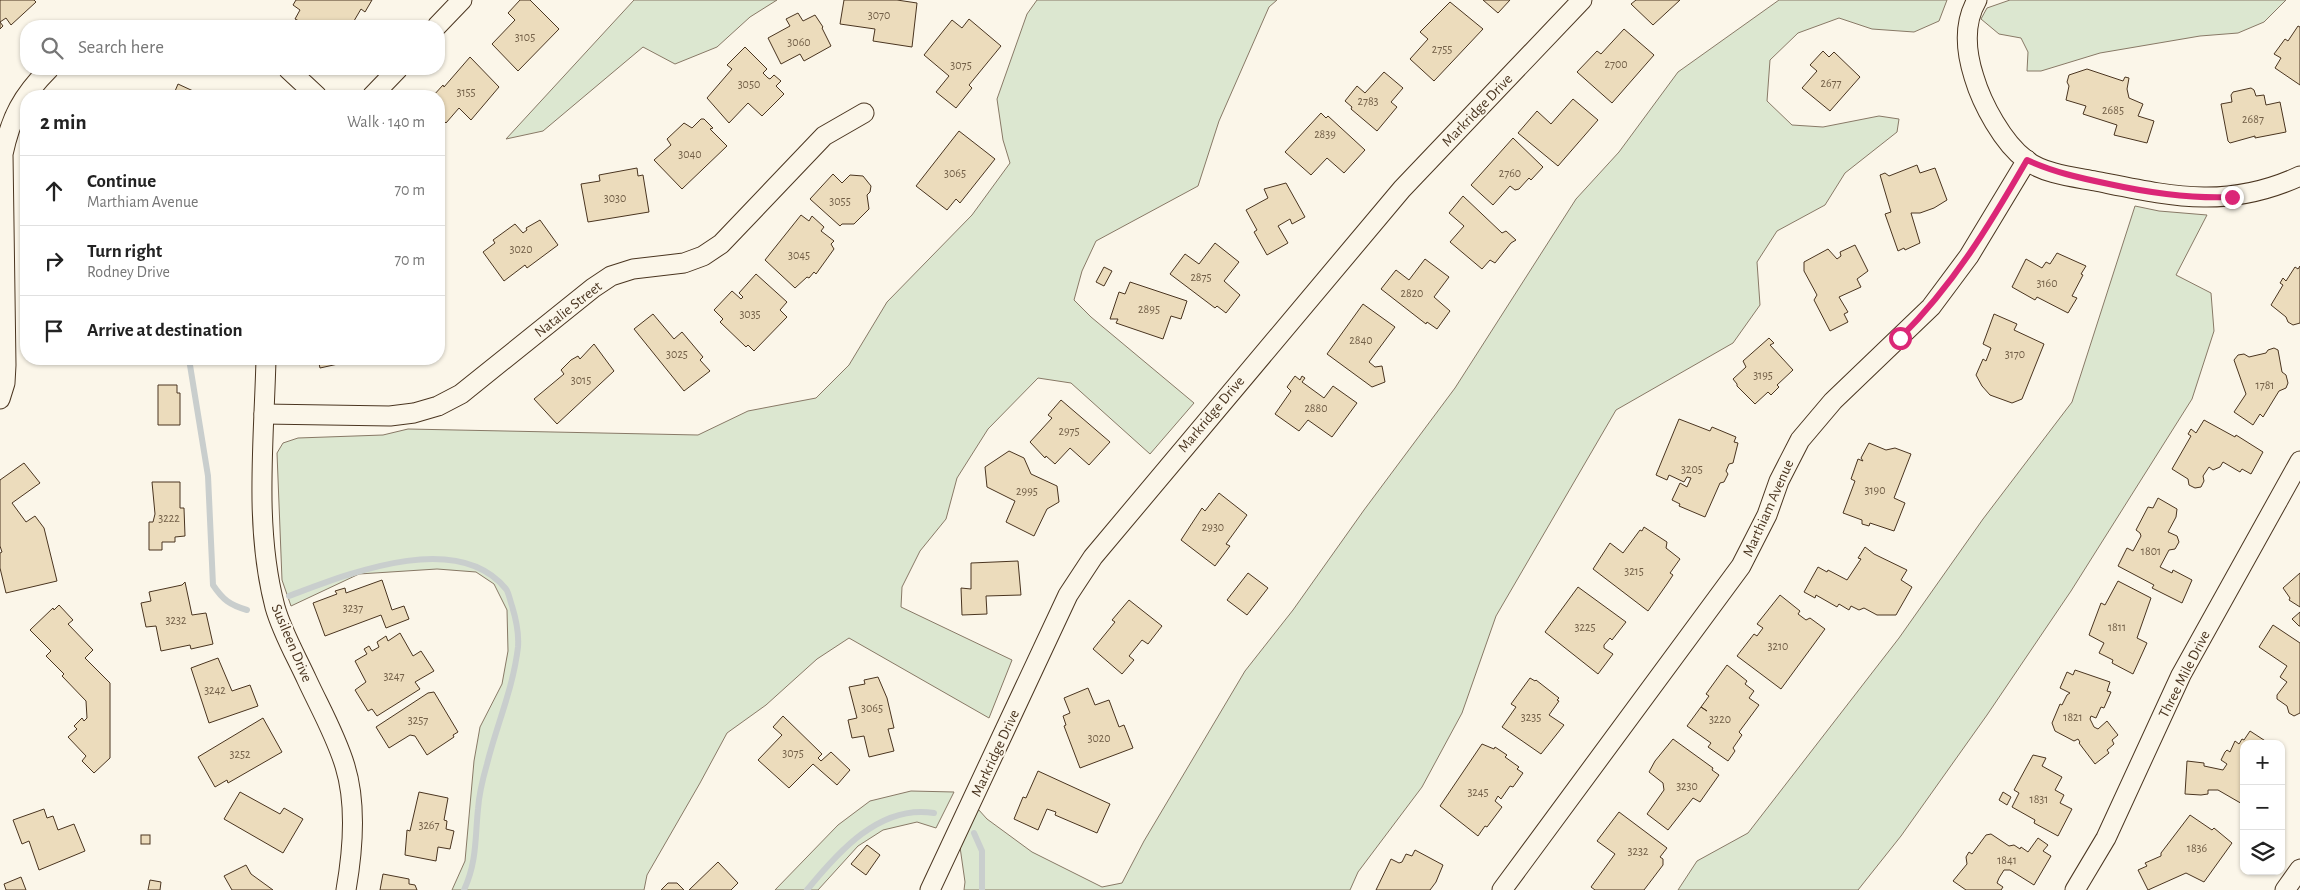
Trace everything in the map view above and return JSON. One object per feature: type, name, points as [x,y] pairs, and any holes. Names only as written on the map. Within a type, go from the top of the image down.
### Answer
[{"type":"street","points":[[444,20],[462,0]]},
{"type":"street","name":"Markridge Drive","points":[[930,890],[1068,595],[1092,557],[1402,189],[1582,0]]},
{"type":"street","points":[[1977,0],[1967,28],[1967,48],[1978,93],[1994,122],[2027,160],[2071,176],[2154,194],[2198,198],[2232,197],[2257,192],[2300,176]]},
{"type":"street","points":[[30,90],[43,75]]},
{"type":"street","points":[[294,75],[310,90]]},
{"type":"street","points":[[378,90],[392,75]]},
{"type":"street","points":[[0,399],[5,383],[6,365],[3,154],[8,129],[20,104]]},
{"type":"street","name":"Natalie Street","points":[[264,414],[390,416],[414,413],[438,406],[461,394],[593,288],[611,276],[633,269],[684,263],[703,256],[720,244],[824,136],[864,113]]},
{"type":"street","name":"Marthiam Avenue","points":[[1502,890],[1737,572],[1755,541],[1778,481],[1800,440],[1833,401],[1931,308],[1969,256],[2027,160]]},
{"type":"street","name":"Susileen Drive","points":[[266,365],[262,506],[266,571],[275,609],[284,633],[336,741],[345,767],[352,808],[352,841],[346,890]]},
{"type":"street","name":"Three Mile Drive","points":[[2075,890],[2106,838],[2181,675],[2300,461]]},
{"type":"street","points":[[2285,890],[2300,868]]},
{"type":"green space","points":[[634,0],[777,0],[750,17],[717,47],[675,64],[643,47],[543,131],[506,139]]},
{"type":"green space","points":[[1037,0],[1277,0],[1269,7],[1219,121],[1198,186],[1096,241],[1082,271],[1074,300],[1091,317],[1194,403],[1150,454],[1071,383],[1038,378],[988,429],[957,478],[946,519],[920,551],[902,587],[901,607],[1012,660],[989,718],[849,638],[817,659],[766,705],[727,733],[647,875],[644,890],[452,890],[465,861],[474,761],[480,727],[502,684],[508,651],[507,610],[494,584],[476,572],[437,569],[359,574],[291,606],[282,580],[277,453],[283,443],[298,438],[383,435],[408,429],[698,435],[748,411],[816,398],[849,365],[887,302],[972,215],[1010,163],[1003,140],[997,99],[1027,14]]},
{"type":"green space","points":[[1779,0],[1947,0],[1939,21],[1914,32],[1872,29],[1839,18],[1798,33],[1770,60],[1767,101],[1792,125],[1823,127],[1879,116],[1899,119],[1897,132],[1845,173],[1825,205],[1777,231],[1757,262],[1760,305],[1733,343],[1616,410],[1496,616],[1462,713],[1422,787],[1358,872],[1350,890],[964,890],[965,882],[960,847],[978,809],[987,819],[1032,852],[1102,887],[1122,883],[1144,841],[1245,671],[1293,610],[1364,510],[1455,388],[1576,199],[1619,152],[1678,72]]},
{"type":"green space","points":[[2010,0],[2286,0],[2264,22],[2238,33],[2200,36],[2100,53],[2041,71],[2027,71],[2028,52],[2021,38],[1999,34],[1981,19],[1987,8]]},
{"type":"green space","points":[[2135,206],[2159,211],[2207,215],[2176,275],[2211,293],[2214,331],[2192,399],[2071,591],[1987,715],[1901,836],[1858,890],[1678,890],[1697,861],[1748,833],[1899,638],[1983,519],[2072,402]]},
{"type":"green space","points":[[911,791],[954,792],[936,828],[917,822],[883,830],[858,846],[818,890],[775,890],[838,825],[870,801]]},
{"type":"building","points":[[0,0],[34,0],[36,2],[11,25],[6,18],[0,22]]},
{"type":"building","points":[[296,0],[372,0],[365,12],[361,9],[355,20],[297,20],[295,19],[300,10],[293,5]]},
{"type":"building","points":[[520,0],[530,0],[559,29],[518,71],[492,44],[515,20],[508,13]]},
{"type":"building","points":[[844,0],[897,0],[917,3],[912,47],[873,41],[875,29],[840,24]]},
{"type":"building","points":[[1483,0],[1510,0],[1498,13]]},
{"type":"building","points":[[1636,0],[1680,0],[1653,25],[1631,4]]},
{"type":"building","points":[[1450,2],[1483,29],[1434,81],[1410,59],[1428,39],[1420,32]]},
{"type":"building","points":[[798,13],[803,21],[815,15],[823,27],[831,46],[804,61],[800,54],[781,64],[768,38],[790,26],[786,19]]},
{"type":"building","points":[[969,19],[1001,46],[969,85],[972,88],[956,108],[936,92],[949,76],[924,55],[952,20],[962,28]]},
{"type":"building","points":[[2298,26],[2300,27],[2300,85],[2275,68],[2281,58],[2274,54],[2285,39],[2288,41]]},
{"type":"building","points":[[1624,29],[1654,55],[1612,103],[1577,72],[1597,51],[1601,54]]},
{"type":"building","points":[[745,47],[767,69],[763,73],[768,78],[770,79],[774,75],[781,81],[776,86],[784,94],[762,116],[748,103],[729,123],[707,98],[732,69],[727,65]]},
{"type":"building","points":[[1823,51],[1829,57],[1834,52],[1860,77],[1830,111],[1802,88],[1817,71],[1810,65]]},
{"type":"building","points":[[470,57],[499,87],[471,120],[459,108],[446,123],[445,90],[438,90],[443,85],[444,87]]},
{"type":"building","points":[[2087,69],[2123,81],[2125,77],[2129,78],[2127,89],[2129,98],[2143,104],[2138,116],[2154,121],[2147,143],[2114,135],[2117,125],[2083,114],[2086,106],[2066,100],[2069,75]]},
{"type":"building","points":[[1384,72],[1403,88],[1391,102],[1397,107],[1377,131],[1351,109],[1352,107],[1345,101],[1357,86],[1365,93]]},
{"type":"building","points":[[178,84],[191,90],[176,90]]},
{"type":"building","points":[[2251,88],[2256,96],[2264,95],[2266,105],[2280,102],[2286,132],[2255,138],[2255,136],[2230,143],[2221,104],[2232,102],[2231,95],[2233,92]]},
{"type":"building","points":[[1573,99],[1598,120],[1558,166],[1518,133],[1537,111],[1551,124]]},
{"type":"building","points":[[1321,113],[1326,118],[1328,116],[1365,150],[1344,173],[1327,158],[1311,175],[1285,152]]},
{"type":"building","points":[[701,119],[704,119],[713,128],[710,129],[727,146],[682,189],[654,160],[671,145],[667,139],[684,123],[692,128]]},
{"type":"building","points":[[959,131],[995,159],[960,203],[956,199],[947,210],[916,186]]},
{"type":"building","points":[[1513,138],[1543,167],[1519,189],[1515,190],[1510,186],[1493,205],[1471,185]]},
{"type":"building","points":[[1917,165],[1920,173],[1935,168],[1947,200],[1934,208],[1920,213],[1911,213],[1920,243],[1898,251],[1885,214],[1891,212],[1880,175],[1885,173],[1889,176]]},
{"type":"building","points":[[637,168],[638,176],[643,175],[649,212],[588,222],[581,184],[600,181],[599,175]]},
{"type":"building","points":[[833,174],[842,183],[850,175],[863,176],[871,186],[870,192],[867,195],[869,209],[854,224],[842,224],[840,226],[810,199]]},
{"type":"building","points":[[1286,183],[1305,217],[1292,224],[1290,219],[1278,226],[1288,243],[1267,255],[1254,232],[1257,230],[1246,210],[1268,198],[1264,189]]},
{"type":"building","points":[[1463,196],[1502,233],[1506,231],[1516,240],[1511,243],[1495,263],[1490,260],[1482,269],[1450,242],[1464,226],[1449,213]]},
{"type":"building","points":[[801,215],[809,221],[812,216],[824,227],[821,231],[834,241],[831,244],[834,249],[816,274],[814,272],[795,288],[765,260]]},
{"type":"building","points":[[540,220],[558,245],[527,268],[525,265],[504,281],[483,252],[495,243],[493,240],[515,224],[523,233],[527,230],[526,228]]},
{"type":"building","points":[[1215,243],[1239,262],[1224,281],[1240,295],[1226,313],[1217,306],[1215,308],[1170,274],[1185,254],[1199,264]]},
{"type":"building","points":[[1855,245],[1868,271],[1857,279],[1861,287],[1839,297],[1848,312],[1844,314],[1848,322],[1830,331],[1814,300],[1817,295],[1804,271],[1804,262],[1828,249],[1837,259],[1841,256],[1840,252]]},
{"type":"building","points":[[2057,253],[2086,266],[2072,296],[2077,298],[2068,313],[2037,297],[2035,300],[2012,287],[2026,259],[2042,268],[2046,262],[2050,264]]},
{"type":"building","points":[[1425,259],[1449,277],[1434,297],[1450,311],[1437,329],[1427,322],[1426,324],[1381,289],[1396,270],[1409,280]]},
{"type":"building","points":[[2300,266],[2300,323],[2293,325],[2271,305],[2283,285],[2280,283],[2283,278],[2286,281],[2295,267],[2298,269]]},
{"type":"building","points":[[1104,267],[1112,271],[1104,286],[1096,282]]},
{"type":"building","points":[[756,274],[787,302],[780,310],[787,317],[754,351],[748,345],[746,347],[720,322],[723,319],[714,310],[732,291],[741,299],[743,297],[739,293]]},
{"type":"building","points":[[1130,282],[1187,301],[1181,319],[1171,316],[1163,339],[1116,323],[1118,319],[1110,319],[1119,292],[1125,294]]},
{"type":"building","points":[[1363,304],[1395,327],[1369,362],[1375,367],[1382,366],[1385,382],[1372,387],[1327,354]]},
{"type":"building","points":[[653,314],[674,339],[682,332],[703,357],[700,360],[710,371],[684,391],[634,329]]},
{"type":"building","points":[[1994,314],[2017,324],[2014,330],[2044,344],[2022,399],[2012,403],[1990,395],[1976,375],[1983,359],[1986,361],[1991,348],[1983,344]]},
{"type":"building","points":[[1769,338],[1774,343],[1770,345],[1793,370],[1777,385],[1779,387],[1771,395],[1768,392],[1755,404],[1737,386],[1733,379],[1746,367],[1743,361]]},
{"type":"building","points":[[594,344],[614,371],[557,424],[534,399],[564,374],[561,370],[571,360],[578,356],[580,359]]},
{"type":"building","points":[[2274,348],[2278,350],[2282,372],[2286,375],[2288,383],[2286,388],[2279,391],[2263,417],[2260,414],[2253,425],[2234,412],[2246,394],[2234,360],[2238,355],[2244,354],[2249,357],[2266,353]]},
{"type":"building","points":[[319,365],[334,365],[320,368]]},
{"type":"building","points":[[1295,376],[1300,380],[1302,376],[1305,378],[1302,382],[1324,398],[1333,386],[1357,403],[1332,437],[1308,420],[1299,431],[1275,414],[1291,391],[1287,387]]},
{"type":"building","points":[[158,385],[177,385],[177,393],[180,393],[180,425],[158,425]]},
{"type":"building","points":[[1061,400],[1110,442],[1089,465],[1070,448],[1055,464],[1046,456],[1045,458],[1030,442],[1052,418],[1048,415]]},
{"type":"building","points":[[1679,419],[1710,431],[1712,427],[1736,437],[1734,442],[1738,443],[1733,463],[1729,464],[1726,471],[1728,474],[1724,482],[1720,483],[1705,517],[1679,506],[1680,504],[1672,500],[1680,483],[1687,487],[1691,478],[1687,477],[1684,482],[1669,475],[1667,480],[1656,475]]},
{"type":"building","points":[[2204,420],[2235,437],[2236,435],[2263,452],[2251,474],[2242,469],[2240,472],[2223,462],[2220,467],[2213,470],[2209,467],[2203,476],[2204,481],[2201,487],[2195,488],[2189,485],[2188,479],[2172,469],[2191,436],[2188,434],[2191,429],[2196,433]]},
{"type":"building","points":[[1869,443],[1886,450],[1895,448],[1911,454],[1894,498],[1905,503],[1894,531],[1870,523],[1869,526],[1862,524],[1862,520],[1843,513],[1855,481],[1851,479],[1858,459],[1863,461],[1861,458]]},
{"type":"building","points":[[1009,451],[1024,458],[1031,474],[1057,486],[1059,502],[1047,509],[1034,536],[1006,522],[1015,501],[987,487],[985,467]]},
{"type":"building","points":[[24,463],[40,483],[12,503],[26,522],[35,516],[44,528],[57,581],[6,593],[0,568],[0,553],[2,552],[0,546],[0,480]]},
{"type":"building","points":[[152,482],[180,482],[180,508],[184,508],[185,536],[175,537],[175,542],[162,542],[162,550],[149,550],[149,522],[153,522],[155,514]]},
{"type":"building","points":[[1219,493],[1247,515],[1226,544],[1230,546],[1215,566],[1181,540],[1202,508],[1205,511]]},
{"type":"building","points":[[2158,498],[2177,509],[2176,517],[2168,532],[2177,536],[2179,542],[2175,549],[2169,550],[2160,567],[2172,573],[2173,570],[2192,580],[2182,603],[2152,588],[2154,585],[2118,566],[2127,548],[2133,551],[2141,536],[2136,530],[2148,507],[2153,508]]},
{"type":"building","points":[[1644,527],[1667,542],[1666,548],[1680,559],[1670,573],[1673,575],[1648,611],[1593,569],[1610,543],[1623,553]]},
{"type":"building","points":[[1865,547],[1874,554],[1907,570],[1901,580],[1912,587],[1896,615],[1877,615],[1864,608],[1859,610],[1851,606],[1849,610],[1839,604],[1837,607],[1816,595],[1815,598],[1804,592],[1818,567],[1847,580],[1861,559],[1858,558]]},
{"type":"building","points":[[1018,561],[1021,595],[986,596],[987,614],[962,615],[961,588],[971,589],[971,563]]},
{"type":"building","points":[[1248,573],[1268,588],[1247,615],[1227,600]]},
{"type":"building","points":[[2300,573],[2300,607],[2289,600],[2290,598],[2283,588]]},
{"type":"building","points":[[382,580],[392,610],[404,606],[409,619],[386,628],[381,615],[325,636],[313,603],[337,594],[335,591],[345,588],[346,593]]},
{"type":"building","points":[[2118,581],[2151,598],[2137,638],[2147,643],[2133,674],[2112,663],[2113,660],[2099,653],[2104,643],[2089,635],[2101,603],[2105,605]]},
{"type":"building","points":[[185,582],[192,615],[206,613],[213,644],[191,649],[190,645],[161,651],[156,626],[146,627],[141,603],[151,601],[149,592],[182,585]]},
{"type":"building","points":[[1578,587],[1626,622],[1612,640],[1610,638],[1604,645],[1604,648],[1613,654],[1598,674],[1545,632]]},
{"type":"building","points":[[1780,595],[1800,611],[1798,614],[1806,620],[1810,618],[1825,629],[1781,689],[1737,656],[1754,634],[1757,636],[1763,628],[1757,624]]},
{"type":"building","points":[[1129,600],[1162,626],[1148,644],[1142,640],[1129,656],[1134,660],[1122,674],[1093,649],[1115,622],[1112,620]]},
{"type":"building","points":[[59,605],[73,620],[68,624],[93,650],[85,658],[110,683],[110,758],[94,773],[82,761],[86,756],[68,737],[77,729],[74,726],[82,718],[84,721],[87,718],[86,701],[46,656],[51,651],[30,630],[53,608],[54,610]]},
{"type":"building","points":[[2300,612],[2300,626],[2299,626],[2292,619]]},
{"type":"building","points":[[2273,625],[2300,643],[2300,713],[2294,716],[2289,713],[2287,706],[2277,699],[2277,695],[2287,682],[2280,677],[2287,666],[2259,647]]},
{"type":"building","points":[[400,633],[413,656],[421,651],[434,671],[415,682],[420,689],[377,716],[372,709],[368,711],[355,690],[366,682],[355,661],[367,654],[364,649],[369,646],[372,651],[379,647],[377,642],[386,636],[388,641]]},
{"type":"building","points":[[218,658],[232,691],[250,685],[258,706],[209,723],[191,668]]},
{"type":"building","points":[[1727,665],[1747,681],[1745,684],[1754,691],[1749,698],[1759,705],[1739,732],[1742,735],[1733,748],[1735,751],[1728,761],[1708,747],[1711,743],[1687,726],[1709,696],[1706,694]]},
{"type":"building","points":[[2075,670],[2110,682],[2107,691],[2111,692],[2104,708],[2101,707],[2096,718],[2091,716],[2090,719],[2094,727],[2098,729],[2107,721],[2118,735],[2112,740],[2114,744],[2107,750],[2109,753],[2095,764],[2078,739],[2074,741],[2055,731],[2052,723],[2060,704],[2062,705],[2070,693],[2060,688],[2067,672],[2073,675]]},
{"type":"building","points":[[878,677],[887,698],[894,728],[888,729],[894,751],[869,757],[864,736],[852,738],[848,720],[857,718],[849,687],[865,684],[864,680]]},
{"type":"building","points":[[1530,678],[1536,680],[1559,698],[1557,700],[1559,701],[1549,715],[1564,725],[1541,754],[1502,727],[1516,707],[1511,704]]},
{"type":"building","points":[[1088,688],[1095,705],[1109,700],[1119,727],[1124,725],[1133,748],[1080,768],[1064,726],[1066,725],[1063,716],[1070,713],[1064,698]]},
{"type":"building","points":[[434,692],[458,732],[453,735],[454,737],[427,755],[415,736],[410,735],[389,748],[376,727],[428,693]]},
{"type":"building","points":[[783,716],[822,754],[818,758],[821,761],[831,752],[850,770],[837,785],[813,764],[789,788],[758,760],[782,735],[773,727]]},
{"type":"building","points":[[263,718],[282,752],[228,783],[227,780],[215,787],[198,757]]},
{"type":"building","points":[[2250,731],[2264,740],[2244,740]]},
{"type":"building","points":[[1673,739],[1713,768],[1712,770],[1719,775],[1700,802],[1693,798],[1668,830],[1647,814],[1664,790],[1663,783],[1649,772],[1655,761]]},
{"type":"building","points":[[2235,741],[2239,744],[2240,742],[2240,803],[2218,790],[2208,790],[2208,794],[2201,795],[2185,794],[2187,761],[2204,763],[2204,766],[2223,770],[2227,764],[2221,760],[2225,752],[2227,750],[2230,752]]},
{"type":"building","points":[[1482,744],[1494,749],[1495,747],[1507,755],[1505,757],[1519,767],[1517,769],[1523,773],[1513,787],[1510,786],[1501,799],[1498,796],[1495,801],[1502,807],[1478,836],[1440,806]]},
{"type":"building","points":[[2033,755],[2046,758],[2042,766],[2062,777],[2055,790],[2064,795],[2060,803],[2072,809],[2058,836],[2034,823],[2035,820],[2012,807],[2019,793],[2014,790]]},
{"type":"building","points":[[1038,771],[1110,804],[1097,833],[1055,815],[1056,812],[1047,809],[1038,830],[1014,819],[1023,797],[1026,798]]},
{"type":"building","points":[[240,792],[280,814],[284,808],[303,819],[283,853],[224,819]]},
{"type":"building","points":[[419,792],[448,798],[444,820],[447,821],[446,829],[454,831],[450,849],[438,847],[436,861],[405,855],[407,830],[410,831]]},
{"type":"building","points":[[2003,792],[2011,797],[2007,805],[1999,800]]},
{"type":"building","points":[[44,809],[47,818],[53,816],[58,830],[74,824],[85,851],[39,870],[29,841],[22,844],[13,820]]},
{"type":"building","points":[[1619,812],[1667,848],[1660,857],[1663,859],[1663,865],[1644,890],[1595,890],[1591,887],[1615,854],[1597,841]]},
{"type":"building","points":[[2190,815],[2212,830],[2214,828],[2232,843],[2204,882],[2186,873],[2148,890],[2138,870],[2147,866],[2145,863],[2161,856],[2161,853]]},
{"type":"building","points":[[1991,834],[2009,846],[2014,845],[2020,849],[2021,847],[2028,852],[2038,838],[2048,845],[2043,851],[2051,856],[2034,885],[2010,870],[2004,870],[1999,878],[1997,883],[2003,887],[2001,890],[1966,890],[1953,881],[1967,864],[1966,857],[1969,852],[1972,854],[1986,835]]},
{"type":"building","points":[[141,835],[150,835],[150,844],[141,844]]},
{"type":"building","points":[[867,845],[880,855],[866,875],[851,864]]},
{"type":"building","points":[[1415,850],[1443,865],[1436,882],[1430,890],[1376,890],[1391,859],[1399,863],[1402,862],[1406,854],[1412,856]]},
{"type":"building","points":[[718,862],[738,883],[731,890],[689,890]]},
{"type":"building","points":[[246,865],[251,874],[273,890],[232,890],[224,876]]},
{"type":"building","points":[[383,874],[409,879],[409,884],[415,885],[417,890],[380,890]]},
{"type":"building","points":[[21,877],[26,890],[6,890],[4,884]]},
{"type":"building","points":[[150,880],[161,882],[160,890],[148,890]]},
{"type":"building","points":[[668,883],[677,883],[684,890],[661,890]]},
{"type":"waterway","points":[[190,365],[208,476],[213,585],[227,601],[247,610]]},
{"type":"waterway","points":[[289,596],[371,568],[431,559],[460,562],[485,571],[506,589],[516,621],[518,637],[516,662],[481,786],[473,860],[464,890]]},
{"type":"waterway","points":[[807,890],[832,861],[862,834],[878,823],[914,812],[934,813]]},
{"type":"waterway","points":[[974,833],[982,851],[982,890]]},
{"type":"route","points":[[1900,338],[1931,308],[1950,284],[2027,160],[2071,176],[2154,194],[2207,198],[2232,197]]}]
